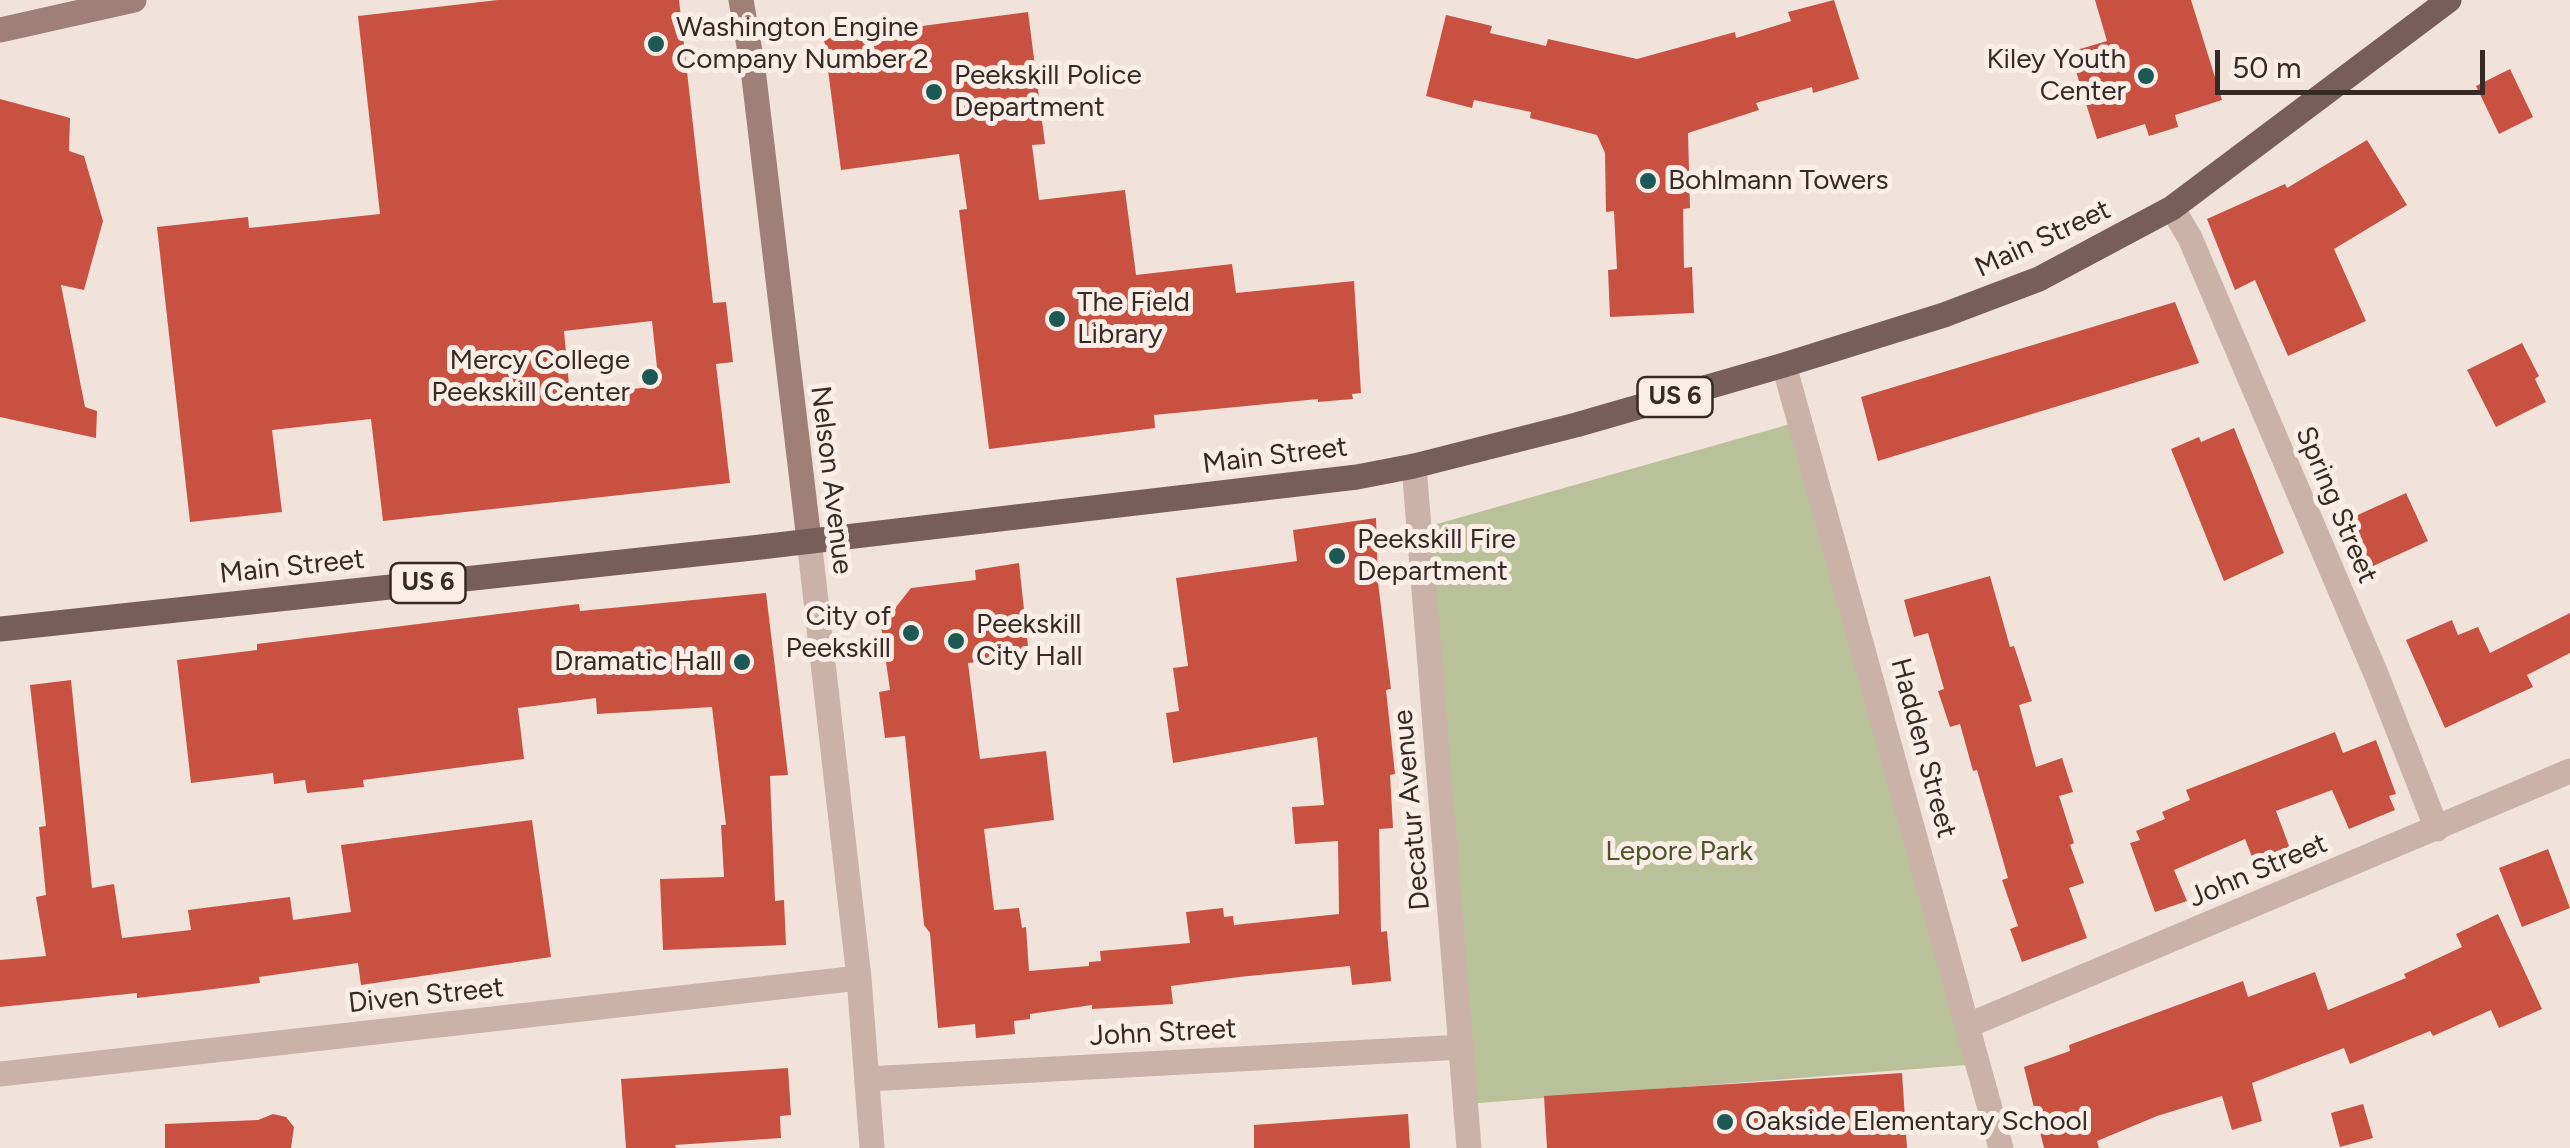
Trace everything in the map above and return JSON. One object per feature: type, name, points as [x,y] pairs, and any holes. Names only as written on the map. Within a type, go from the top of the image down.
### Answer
[{"type":"main road","name":"Main Street","points":[[0,630],[1357,477],[1576,425],[1784,365],[2040,280],[2172,208],[2449,0]]},
{"type":"street","points":[[0,30],[134,0]]},
{"type":"street","name":"Nelson Avenue","points":[[741,0],[753,69],[859,978],[872,1148]]},
{"type":"street","name":"Spring Street","points":[[2172,208],[2190,238],[2376,674],[2437,828]]},
{"type":"street","name":"Hadden Street","points":[[1784,365],[2001,1148]]},
{"type":"street","name":"Decatur Avenue","points":[[1414,466],[1469,1148]]},
{"type":"street","name":"John Street","points":[[1969,1025],[2570,771]]},
{"type":"street","name":"Diven Street","points":[[0,1074],[859,978]]},
{"type":"street","name":"John Street","points":[[867,1080],[1462,1047]]},
{"type":"green space","name":"Lepore Park","points":[[1801,421],[1979,1064],[1466,1104],[1419,529]]},
{"type":"building","points":[[498,0],[679,0],[713,303],[726,302],[733,362],[716,364],[730,483],[383,521],[371,419],[272,430],[282,512],[190,522],[157,227],[248,217],[249,228],[380,214],[358,16]],"holes":[[[652,321],[659,386],[570,396],[564,331]]]},
{"type":"building","name":"Bohlmann Towers","points":[[1834,0],[1859,79],[1813,93],[1812,87],[1756,103],[1759,110],[1688,133],[1690,208],[1683,209],[1684,268],[1692,267],[1694,313],[1610,317],[1608,270],[1617,269],[1614,211],[1606,212],[1605,153],[1597,135],[1530,118],[1531,112],[1474,100],[1472,108],[1426,96],[1446,15],[1492,26],[1490,33],[1546,46],[1548,39],[1637,59],[1735,32],[1736,38],[1791,21],[1788,12]]},
{"type":"building","name":"Kiley Youth Center","points":[[2095,0],[2191,0],[2222,100],[2175,115],[2178,127],[2149,136],[2145,124],[2097,139],[2070,52],[2107,41]]},
{"type":"building","points":[[1028,12],[1045,144],[1032,145],[1039,200],[1125,190],[1136,275],[1232,264],[1236,293],[1354,281],[1361,393],[1352,394],[1353,399],[1154,415],[1155,428],[989,449],[959,210],[967,209],[959,154],[841,170],[824,39]]},
{"type":"building","points":[[2510,69],[2533,117],[2499,134],[2476,86]]},
{"type":"building","points":[[0,99],[70,118],[69,151],[84,156],[103,221],[84,290],[61,285],[85,407],[97,411],[96,438],[0,417]]},
{"type":"building","points":[[2367,140],[2407,205],[2334,249],[2366,321],[2288,356],[2255,280],[2235,290],[2207,219],[2285,184],[2287,188]]},
{"type":"building","points":[[2175,302],[2199,363],[1878,461],[1861,397]]},
{"type":"building","points":[[2522,343],[2539,376],[2535,379],[2546,402],[2496,427],[2467,370]]},
{"type":"building","points":[[2234,428],[2284,553],[2224,581],[2171,449]]},
{"type":"building","points":[[2406,493],[2428,541],[2371,567],[2349,519]]},
{"type":"building","points":[[1376,518],[1395,774],[1390,775],[1393,828],[1379,829],[1381,932],[1387,931],[1391,981],[1352,985],[1350,966],[1239,977],[1171,986],[1173,1004],[1092,1009],[1092,1005],[1030,1014],[1030,1019],[1014,1021],[1015,1034],[976,1038],[975,1024],[938,1028],[905,736],[885,738],[879,692],[890,690],[881,626],[911,588],[976,580],[975,570],[1019,563],[1029,656],[968,663],[980,759],[1046,751],[1054,820],[984,829],[994,910],[1019,908],[1022,928],[1026,927],[1029,971],[1089,966],[1089,962],[1101,961],[1100,951],[1190,943],[1186,912],[1223,908],[1224,917],[1233,916],[1234,925],[1339,914],[1338,841],[1295,844],[1292,807],[1324,805],[1317,737],[1173,763],[1166,713],[1179,711],[1173,668],[1188,666],[1176,578],[1297,561],[1293,530]]},
{"type":"building","points":[[1990,576],[2010,647],[2014,646],[2032,701],[2019,705],[2036,767],[2062,758],[2073,792],[2059,796],[2084,883],[2069,888],[2087,938],[2022,962],[2010,929],[2018,926],[2002,880],[2008,878],[1977,770],[1973,771],[1960,724],[1950,727],[1938,691],[1944,689],[1928,633],[1914,637],[1904,600]]},
{"type":"building","points":[[766,593],[788,775],[770,776],[775,901],[784,900],[786,945],[663,950],[660,879],[724,877],[721,825],[726,825],[712,707],[597,714],[596,698],[518,708],[524,759],[363,780],[364,787],[307,793],[305,780],[274,784],[273,773],[191,783],[177,660],[257,650],[257,644],[579,604],[580,611]]},
{"type":"building","points":[[2570,613],[2570,653],[2527,675],[2533,687],[2445,728],[2406,640],[2452,620],[2458,635],[2478,627],[2490,653]]},
{"type":"building","points":[[71,680],[92,888],[114,884],[122,938],[191,930],[188,910],[290,897],[293,920],[351,912],[341,845],[532,820],[551,957],[361,985],[358,963],[259,977],[260,983],[198,991],[0,1007],[0,960],[46,956],[36,897],[46,895],[39,827],[46,826],[30,685]]},
{"type":"building","points":[[2335,732],[2343,753],[2376,740],[2396,794],[2389,796],[2395,810],[2349,829],[2332,790],[2276,811],[2292,854],[2256,867],[2245,839],[2174,870],[2187,901],[2155,912],[2130,843],[2140,840],[2136,831],[2165,819],[2162,812],[2190,800],[2186,790]]},
{"type":"building","points":[[2548,849],[2570,908],[2522,927],[2499,868]]},
{"type":"building","points":[[2498,914],[2542,1009],[2499,1028],[2491,1010],[2433,1036],[2430,1031],[2350,1064],[2344,1048],[2252,1083],[2262,1121],[2232,1130],[2222,1096],[2157,1116],[2097,1141],[2099,1148],[2044,1148],[2024,1067],[2070,1051],[2069,1045],[2243,981],[2248,997],[2315,972],[2328,1010],[2406,978],[2404,974],[2462,947],[2456,934]]},
{"type":"building","points":[[788,1068],[791,1115],[780,1116],[781,1138],[675,1145],[676,1148],[626,1148],[621,1079]]},
{"type":"building","name":"Oakside Elementary School","points":[[1902,1073],[1907,1148],[1547,1148],[1544,1096]]},
{"type":"building","points":[[2363,1104],[2373,1138],[2340,1147],[2331,1113]]},
{"type":"building","points":[[273,1114],[286,1117],[294,1127],[291,1148],[165,1148],[165,1124],[258,1120]]},
{"type":"building","points":[[1408,1114],[1410,1148],[1254,1148],[1254,1125]]},
{"type":"place","name":"Washington Engine Company Number 2","points":[[656,44]]},
{"type":"place","name":"Kiley Youth Center","points":[[2146,76]]},
{"type":"place","name":"Peekskill Police Department","points":[[934,92]]},
{"type":"place","name":"Bohlmann Towers","points":[[1648,181]]},
{"type":"place","name":"The Field Library","points":[[1057,319]]},
{"type":"place","name":"Mercy College Peekskill Center","points":[[650,377]]},
{"type":"place","name":"Peekskill Fire Department","points":[[1337,556]]},
{"type":"place","name":"City of Peekskill","points":[[911,633]]},
{"type":"place","name":"Peekskill City Hall","points":[[956,641]]},
{"type":"place","name":"Dramatic Hall","points":[[742,662]]},
{"type":"place","name":"Oakside Elementary School","points":[[1725,1122]]}]
